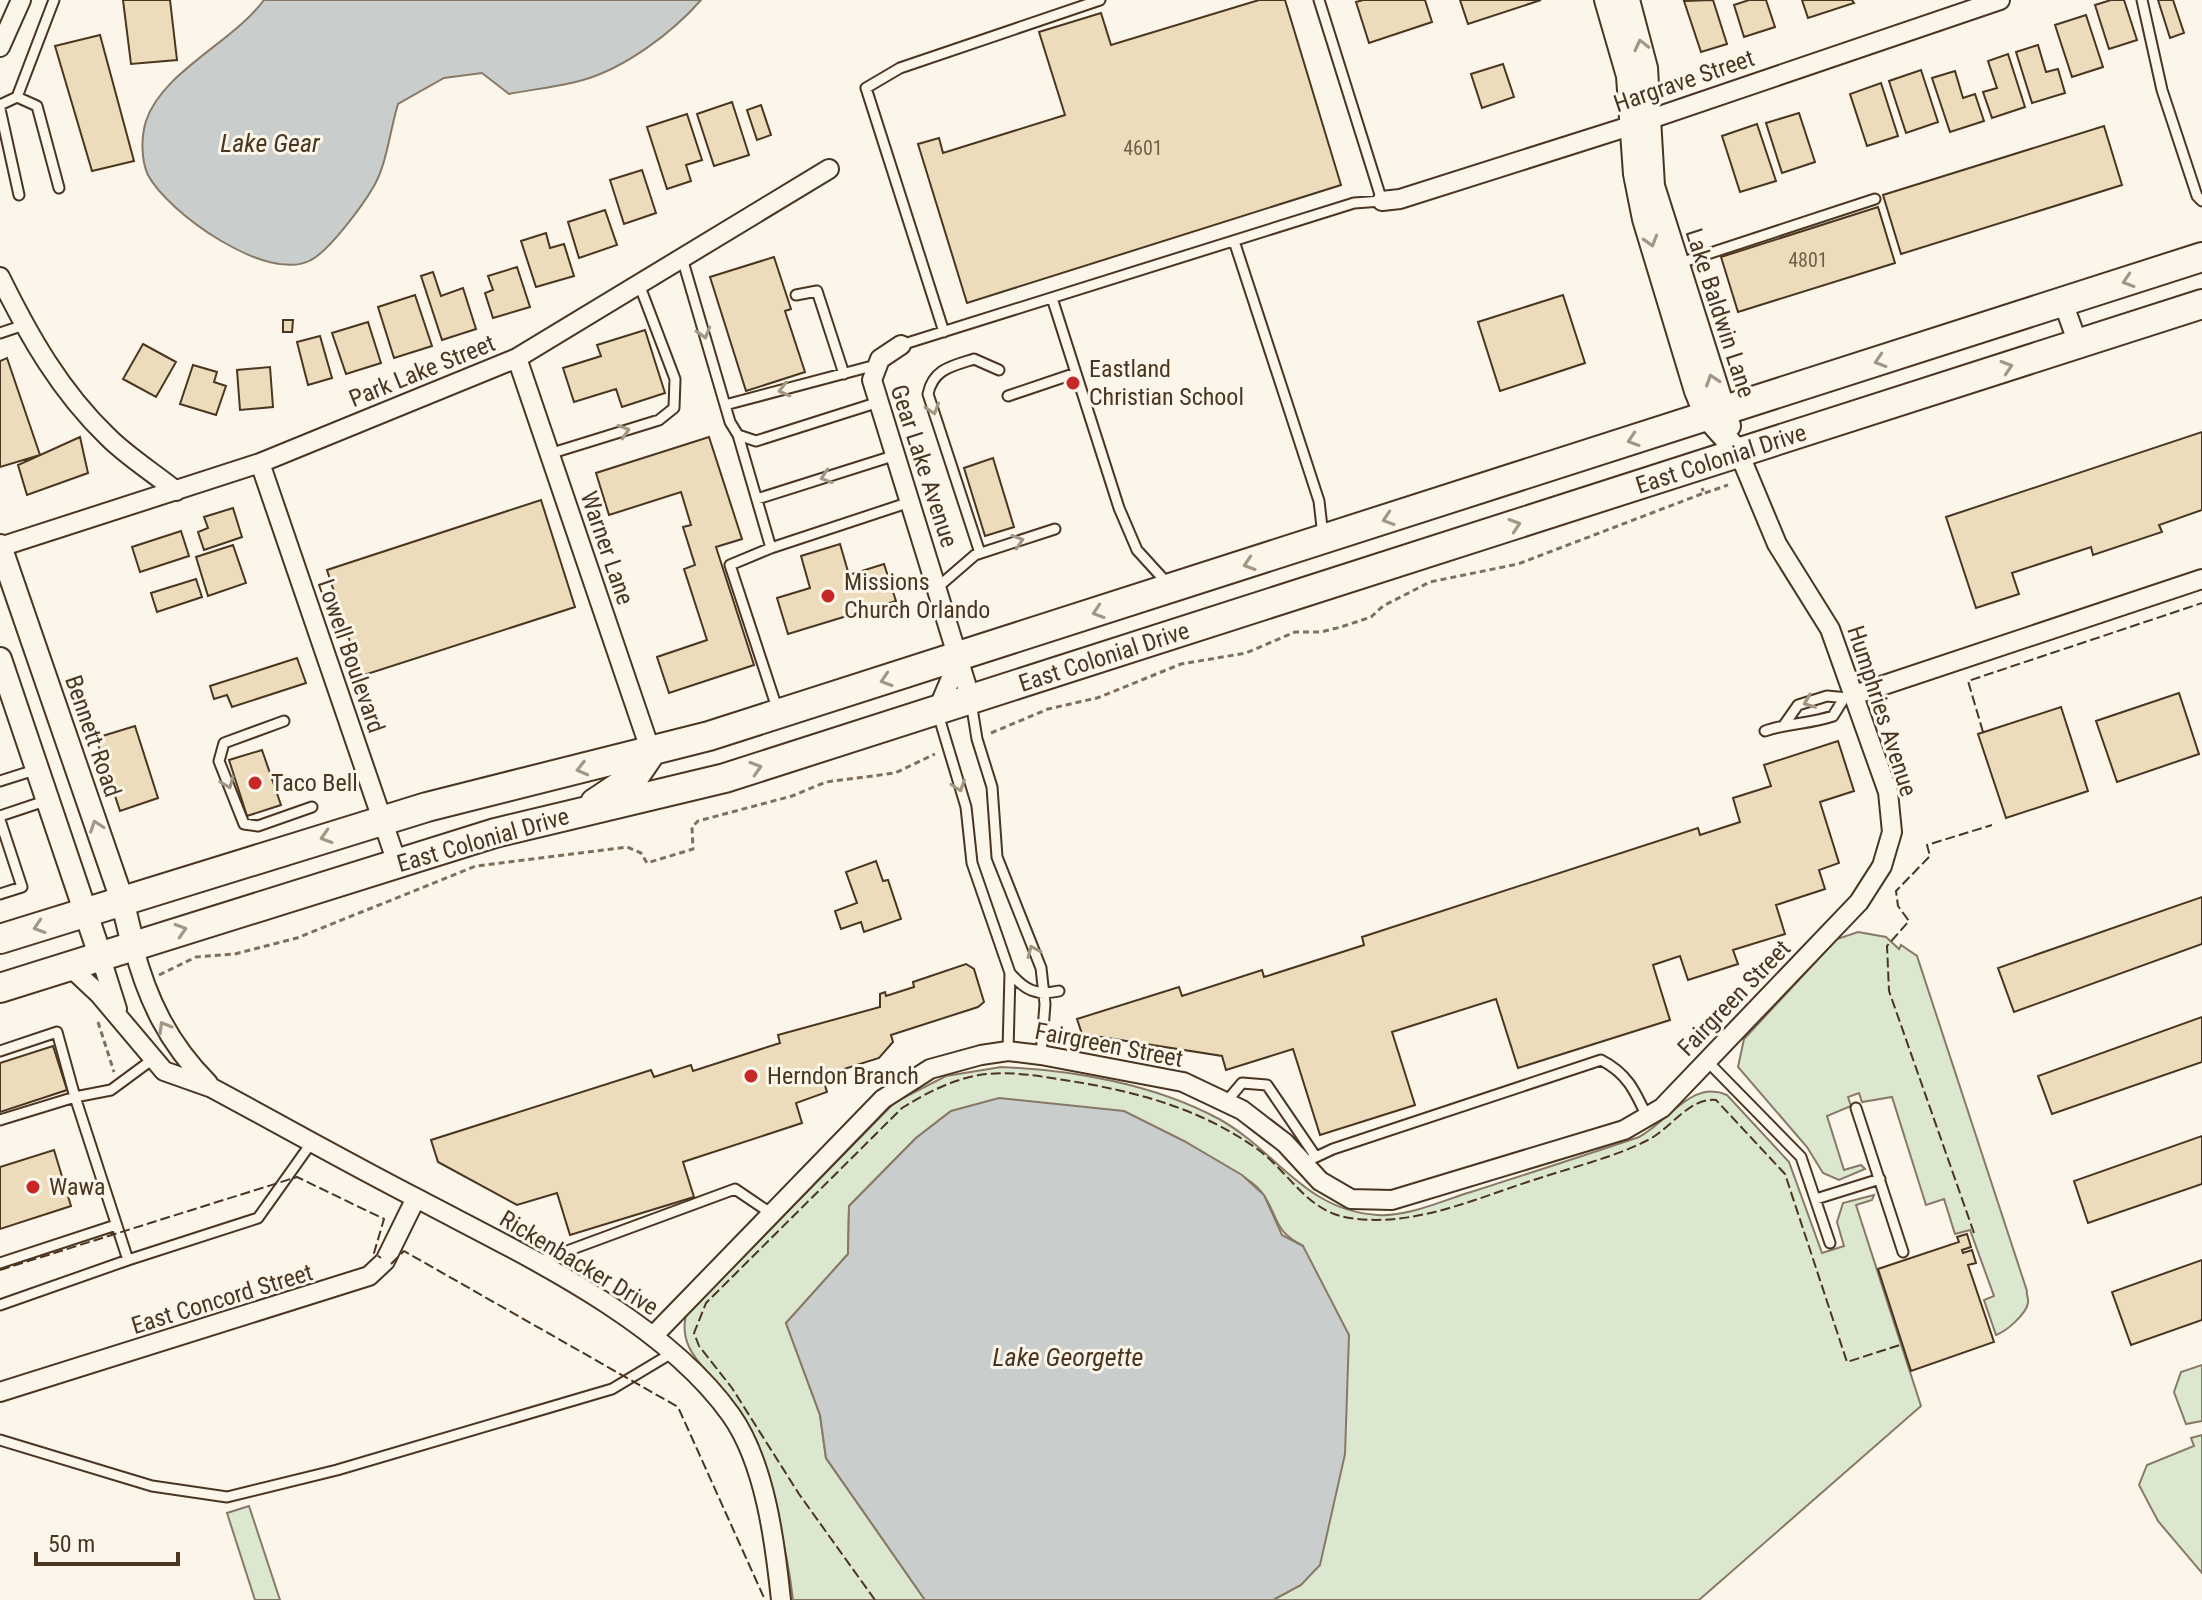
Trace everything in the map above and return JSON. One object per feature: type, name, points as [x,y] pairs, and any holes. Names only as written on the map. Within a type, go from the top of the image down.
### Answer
[{"type":"highway","name":"East Colonial Drive","points":[[0,939],[382,820],[709,736],[2202,257]]},
{"type":"highway","name":"East Colonial Drive","points":[[0,988],[397,863],[577,813],[652,797],[937,711],[2202,304]]},
{"type":"highway","points":[[1263,606],[1316,559],[1323,540]]},
{"type":"highway","points":[[652,797],[669,766],[709,736]]},
{"type":"highway","points":[[577,813],[634,777],[651,752]]},
{"type":"street","points":[[0,47],[21,0]]},
{"type":"street","name":"Lake Baldwin Lane","points":[[1606,0],[1715,414]]},
{"type":"street","name":"Lake Baldwin Lane","points":[[1628,0],[1646,68],[1639,122],[1644,219],[1715,414],[1739,453]]},
{"type":"street","name":"Hargrave Street","points":[[1382,201],[1400,199],[1639,122],[2000,0]]},
{"type":"street","name":"Park Lake Street","points":[[0,546],[260,463],[517,358],[829,169]]},
{"type":"street","points":[[0,277],[24,325],[66,392],[109,438],[176,491]]},
{"type":"street","points":[[2063,302],[2078,344]]},
{"type":"street","name":"Gear Lake Avenue","points":[[901,345],[876,365],[872,380],[971,700]]},
{"type":"street","name":"Warner Lane","points":[[517,358],[651,752]]},
{"type":"street","name":"Humphries Avenue","points":[[1739,453],[1777,544],[1830,629],[1848,698],[1888,792],[1892,832],[1882,866],[1859,902]]},
{"type":"street","name":"Lowell Boulevard","points":[[260,463],[397,863]]},
{"type":"street","name":"Bennett Road","points":[[0,546],[122,900],[133,945]]},
{"type":"street","points":[[1848,698],[2202,579]]},
{"type":"street","points":[[937,711],[960,657]]},
{"type":"street","points":[[0,659],[100,955]]},
{"type":"street","name":"Fairgreen Street","points":[[654,1335],[883,1099],[930,1069],[1008,1051],[1183,1082],[1242,1110],[1310,1160],[1320,1181],[1351,1199],[1392,1200],[1624,1130],[1662,1108],[1859,902]]},
{"type":"street","name":"Rickenbacker Drive","points":[[133,945],[148,997],[161,1022],[182,1057],[212,1088]]},
{"type":"street","name":"Rickenbacker Drive","points":[[100,955],[120,1017]]},
{"type":"street","name":"Rickenbacker Drive","points":[[68,965],[120,1017],[164,1071],[212,1088],[537,1262],[654,1335],[703,1379],[733,1417],[750,1456],[776,1550],[781,1600]]},
{"type":"street","name":"East Concord Street","points":[[0,1392],[369,1276],[385,1261],[416,1198]]},
{"type":"lane","points":[[19,195],[0,107],[17,97],[54,0]]},
{"type":"lane","points":[[944,332],[866,88],[900,68],[1100,0]]},
{"type":"lane","points":[[901,345],[1354,203],[1382,201],[1319,0]]},
{"type":"lane","points":[[2142,0],[2162,90],[2197,196],[2202,201]]},
{"type":"lane","points":[[17,97],[37,106],[59,188]]},
{"type":"lane","points":[[1676,264],[1875,199]]},
{"type":"lane","points":[[1234,241],[1319,501],[1323,540]]},
{"type":"lane","points":[[682,258],[771,548]]},
{"type":"lane","points":[[549,454],[659,420],[674,408],[675,379],[639,284]]},
{"type":"lane","points":[[796,295],[817,291],[844,374]]},
{"type":"lane","points":[[1052,298],[1119,508],[1137,550],[1173,588]]},
{"type":"lane","points":[[0,333],[24,325]]},
{"type":"lane","points":[[980,553],[928,394],[931,382],[942,370],[974,359],[999,370]]},
{"type":"lane","points":[[725,405],[876,365]]},
{"type":"lane","points":[[1008,396],[1076,373]]},
{"type":"lane","points":[[738,435],[756,441],[879,402]]},
{"type":"lane","points":[[757,499],[896,455]]},
{"type":"lane","points":[[779,714],[730,565],[771,548],[911,502]]},
{"type":"lane","points":[[938,587],[980,553],[1055,529]]},
{"type":"lane","points":[[1784,725],[1798,705],[1827,696],[1848,698]]},
{"type":"lane","points":[[1765,731],[1784,725],[1805,726],[1833,716],[1848,698]]},
{"type":"lane","points":[[971,700],[977,739],[992,787],[997,857],[1041,968],[1044,995],[1041,1055]]},
{"type":"lane","points":[[937,711],[966,807],[972,863],[1010,973],[1008,1051]]},
{"type":"lane","points":[[284,721],[224,743],[219,761],[244,824],[258,826],[312,807]]},
{"type":"lane","points":[[0,781],[38,769]]},
{"type":"lane","points":[[0,894],[22,887],[0,818],[48,800]]},
{"type":"lane","points":[[1010,973],[1024,989],[1044,995],[1059,991]]},
{"type":"lane","points":[[0,1051],[57,1032],[128,1260]]},
{"type":"lane","points":[[0,1120],[75,1097],[111,1090],[153,1059]]},
{"type":"lane","points":[[1226,1102],[1242,1083],[1267,1085],[1310,1160],[1601,1060],[1617,1068],[1630,1081],[1647,1117]]},
{"type":"lane","points":[[1707,1061],[1801,1157],[1830,1243]]},
{"type":"lane","points":[[1856,1108],[1903,1252]]},
{"type":"lane","points":[[0,1305],[258,1218],[312,1142]]},
{"type":"lane","points":[[1816,1199],[1880,1179]]},
{"type":"lane","points":[[537,1262],[735,1189],[772,1214]]},
{"type":"lane","points":[[0,1263],[116,1225]]},
{"type":"lane","points":[[0,1440],[152,1486],[227,1497],[337,1470],[612,1389],[673,1353]]},
{"type":"path","points":[[1704,493],[1728,485]]},
{"type":"path","points":[[94,1014],[115,1076]]},
{"type":"green space","points":[[1858,932],[1886,937],[1899,949],[1901,945],[1917,956],[2027,1291],[2028,1303],[2024,1312],[1996,1335],[1984,1300],[1994,1296],[1970,1230],[1955,1234],[1944,1199],[1926,1205],[1892,1097],[1862,1102],[1859,1093],[1848,1097],[1851,1106],[1827,1116],[1844,1170],[1861,1165],[1865,1169],[1839,1180],[1823,1173],[1807,1147],[1738,1067],[1744,1039],[1837,939]]},
{"type":"green space","points":[[1001,1067],[1056,1071],[1113,1081],[1194,1107],[1239,1132],[1310,1191],[1352,1211],[1377,1215],[1401,1214],[1424,1208],[1639,1137],[1691,1097],[1714,1092],[1727,1095],[1789,1162],[1822,1253],[1844,1246],[1837,1222],[1843,1203],[1874,1195],[1872,1200],[1856,1205],[1921,1406],[1699,1600],[1273,1600],[1301,1585],[1303,1246],[1282,1230],[1265,1197],[1254,1185],[1212,1160],[951,1111],[916,1138],[849,1206],[848,1254],[786,1323],[820,1415],[826,1458],[925,1600],[793,1600],[778,1520],[762,1471],[726,1398],[690,1350],[684,1328],[686,1315],[895,1102],[946,1076]]},
{"type":"green space","points":[[2202,1365],[2202,1421],[2186,1424],[2174,1392],[2181,1372]]},
{"type":"green space","points":[[2202,1435],[2202,1573],[2158,1521],[2139,1485],[2147,1465],[2194,1446],[2191,1438]]},
{"type":"green space","points":[[249,1506],[280,1600],[255,1600],[227,1513]]},
{"type":"water","name":"Lake Gear","points":[[264,0],[701,0],[647,48],[615,67],[583,80],[509,94],[482,73],[444,78],[398,104],[382,167],[369,194],[346,226],[319,255],[292,265],[246,254],[197,225],[159,191],[148,175],[143,156],[146,121],[154,103],[182,72],[235,30]]},
{"type":"water","name":"Lake Georgette","points":[[999,1098],[1124,1111],[1242,1175],[1264,1195],[1282,1235],[1303,1246],[1349,1335],[1345,1454],[1320,1565],[1301,1585],[1273,1600],[925,1600],[826,1458],[820,1415],[786,1323],[848,1254],[849,1206],[916,1138],[951,1111]]},
{"type":"building","points":[[123,0],[170,0],[177,60],[131,64]]},
{"type":"building","points":[[1259,0],[1285,0],[1341,185],[967,303],[918,144],[939,138],[943,153],[1065,115],[1039,32],[1101,13],[1111,45]]},
{"type":"building","points":[[1425,0],[1432,22],[1369,43],[1356,2]]},
{"type":"building","points":[[1460,0],[1541,0],[1468,24]]},
{"type":"building","points":[[1713,0],[1727,44],[1701,52],[1684,1]]},
{"type":"building","points":[[1749,0],[1766,0],[1775,27],[1744,37],[1734,5]]},
{"type":"building","points":[[1802,0],[1852,0],[1854,3],[1808,18]]},
{"type":"building","points":[[2124,0],[2137,40],[2109,49],[2095,5]]},
{"type":"building","points":[[2158,0],[2173,0],[2184,33],[2170,38]]},
{"type":"building","points":[[2086,15],[2103,67],[2072,77],[2055,25]]},
{"type":"building","points":[[100,35],[134,161],[92,171],[55,46]]},
{"type":"building","points":[[2038,45],[2046,72],[2058,69],[2065,93],[2032,103],[2016,52]]},
{"type":"building","points":[[2008,54],[2025,107],[1992,118],[1983,92],[1997,88],[1988,61]]},
{"type":"building","points":[[1503,64],[1514,97],[1482,108],[1471,74]]},
{"type":"building","points":[[1921,70],[1938,122],[1906,133],[1889,81]]},
{"type":"building","points":[[1955,71],[1963,98],[1975,94],[1984,121],[1950,132],[1932,78]]},
{"type":"building","points":[[1881,83],[1898,136],[1867,146],[1850,94]]},
{"type":"building","points":[[732,102],[749,155],[714,166],[697,114]]},
{"type":"building","points":[[761,105],[771,135],[757,140],[747,110]]},
{"type":"building","points":[[1799,113],[1815,162],[1782,173],[1766,123]]},
{"type":"building","points":[[687,114],[702,160],[686,165],[691,181],[667,189],[647,127]]},
{"type":"building","points":[[1757,124],[1776,181],[1740,192],[1722,136]]},
{"type":"building","points":[[2104,126],[2122,185],[1901,254],[1883,195]]},
{"type":"building","points":[[642,170],[656,213],[624,224],[610,180]]},
{"type":"building","points":[[1878,207],[1895,263],[1738,312],[1721,257]]},
{"type":"building","points":[[605,210],[617,245],[579,258],[568,222]]},
{"type":"building","points":[[546,233],[550,248],[564,244],[574,276],[536,287],[521,241]]},
{"type":"building","points":[[774,257],[791,309],[785,311],[805,372],[746,391],[710,277]]},
{"type":"building","points":[[517,267],[530,307],[493,318],[485,293],[493,290],[488,276]]},
{"type":"building","points":[[433,272],[441,296],[463,288],[476,329],[442,340],[421,276]]},
{"type":"building","points":[[415,295],[432,346],[394,358],[378,307]]},
{"type":"building","points":[[1563,295],[1585,363],[1500,391],[1478,322]]},
{"type":"building","points":[[283,320],[293,320],[292,332],[283,332]]},
{"type":"building","points":[[368,322],[381,363],[346,374],[332,333]]},
{"type":"building","points":[[645,330],[665,393],[622,407],[616,389],[574,402],[563,368],[601,356],[597,345]]},
{"type":"building","points":[[320,336],[332,378],[308,385],[297,342]]},
{"type":"building","points":[[143,344],[176,362],[156,397],[123,379]]},
{"type":"building","points":[[7,358],[40,455],[0,467],[0,361]]},
{"type":"building","points":[[193,365],[217,372],[214,382],[226,386],[216,415],[180,404]]},
{"type":"building","points":[[270,367],[273,407],[240,410],[237,370]]},
{"type":"building","points":[[2202,432],[2202,510],[2159,525],[2162,532],[2093,555],[2091,547],[2012,573],[2019,594],[1976,608],[1946,517]]},
{"type":"building","points":[[80,437],[88,473],[27,495],[18,465]]},
{"type":"building","points":[[709,437],[742,539],[716,547],[754,665],[669,693],[657,657],[707,640],[684,569],[695,565],[683,527],[691,525],[681,492],[609,515],[596,473]]},
{"type":"building","points":[[993,458],[1014,527],[985,536],[964,468]]},
{"type":"building","points":[[541,500],[575,607],[361,676],[327,570]]},
{"type":"building","points":[[233,508],[242,537],[204,550],[198,532],[208,528],[204,517]]},
{"type":"building","points":[[181,531],[189,556],[140,572],[132,547]]},
{"type":"building","points":[[840,544],[849,575],[884,564],[896,601],[788,634],[777,598],[810,588],[801,556]]},
{"type":"building","points":[[233,545],[246,583],[208,596],[196,557]]},
{"type":"building","points":[[196,579],[202,597],[157,612],[151,593]]},
{"type":"building","points":[[297,658],[306,683],[232,707],[227,695],[214,699],[210,686]]},
{"type":"building","points":[[2179,693],[2199,754],[2117,782],[2096,721]]},
{"type":"building","points":[[2061,707],[2088,791],[2006,818],[1978,734]]},
{"type":"building","points":[[135,726],[158,798],[120,811],[96,738]]},
{"type":"building","points":[[1838,741],[1854,791],[1820,802],[1839,863],[1819,870],[1825,889],[1776,905],[1785,934],[1733,950],[1738,964],[1688,980],[1680,956],[1653,965],[1670,1020],[1518,1068],[1496,999],[1392,1032],[1415,1105],[1320,1135],[1293,1049],[1226,1070],[1222,1056],[1082,1034],[1077,1019],[1179,987],[1182,996],[1262,970],[1264,977],[1364,945],[1362,937],[1698,828],[1700,835],[1740,822],[1733,798],[1771,786],[1764,765]]},
{"type":"building","name":"Taco Bell","points":[[262,750],[281,805],[247,816],[229,760]]},
{"type":"building","points":[[876,861],[883,881],[888,880],[901,919],[864,932],[861,922],[841,929],[835,911],[857,903],[846,872]]},
{"type":"building","points":[[2202,897],[2202,944],[2014,1012],[1998,968]]},
{"type":"building","points":[[966,964],[974,969],[984,1002],[978,1007],[891,1035],[893,1042],[879,1058],[822,1076],[827,1092],[796,1103],[802,1123],[683,1162],[694,1197],[570,1235],[557,1193],[517,1205],[438,1162],[431,1140],[651,1070],[654,1077],[691,1065],[693,1071],[780,1043],[778,1035],[880,1007],[880,994],[885,992],[886,996],[914,987],[913,982]]},
{"type":"building","points":[[2202,1017],[2202,1062],[2052,1114],[2038,1076]]},
{"type":"building","points":[[53,1046],[67,1090],[0,1112],[0,1063]]},
{"type":"building","points":[[2202,1136],[2202,1184],[2088,1223],[2074,1181]]},
{"type":"building","name":"Wawa","points":[[54,1150],[71,1206],[0,1229],[0,1167]]},
{"type":"building","points":[[1967,1234],[1971,1247],[1962,1250],[1963,1253],[1972,1250],[1976,1263],[1968,1265],[1994,1342],[1911,1371],[1878,1269],[1959,1242],[1957,1237]]},
{"type":"building","points":[[2202,1260],[2202,1320],[2131,1345],[2112,1292]]},
{"type":"fence","points":[[1983,732],[1968,681],[2202,603]]},
{"type":"fence","points":[[1974,1233],[1889,991],[1887,946],[1909,921],[1898,906],[1896,891],[1930,856],[1927,845],[1992,825]]},
{"type":"fence","points":[[875,1600],[799,1494],[732,1388],[699,1346],[694,1333],[706,1303],[902,1108],[936,1089],[974,1076],[1007,1073],[1041,1076],[1090,1084],[1166,1104],[1238,1136],[1260,1151],[1323,1208],[1350,1218],[1375,1220],[1448,1208],[1608,1157],[1655,1136],[1697,1104],[1716,1100],[1785,1174],[1847,1362],[1903,1344]]},
{"type":"fence","points":[[0,1270],[297,1177],[384,1219],[374,1253],[381,1258]]},
{"type":"fence","points":[[391,1264],[404,1251],[678,1407],[765,1600]]},
{"type":"place","name":"Eastland Christian School","points":[[1073,383]]},
{"type":"place","name":"Missions Church Orlando","points":[[828,596]]},
{"type":"place","name":"Taco Bell","points":[[255,783]]},
{"type":"place","name":"Herndon Branch","points":[[751,1076]]},
{"type":"place","name":"Wawa","points":[[33,1187]]}]
